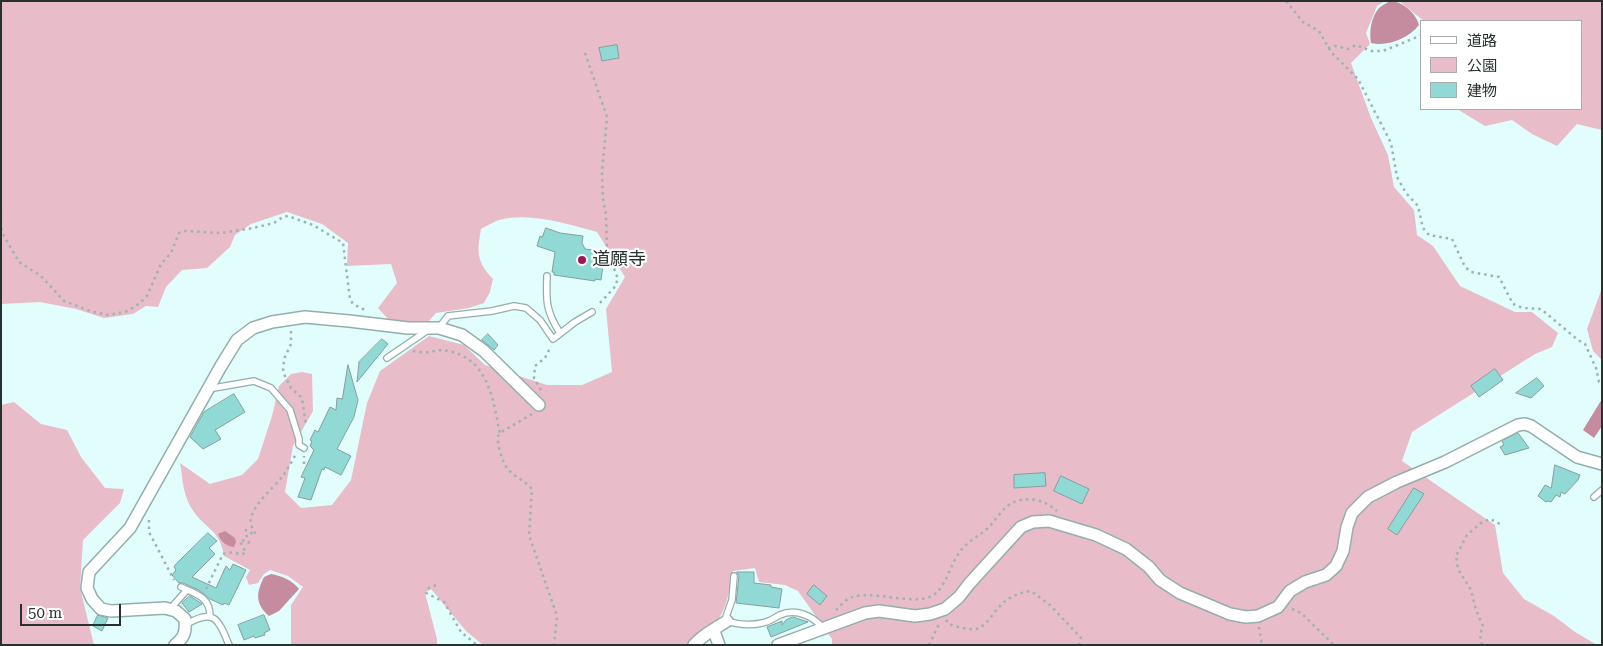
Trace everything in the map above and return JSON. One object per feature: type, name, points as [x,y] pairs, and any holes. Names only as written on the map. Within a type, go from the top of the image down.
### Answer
[{"type":"street","points":[[175,645],[183,639],[186,630],[185,619],[176,611],[165,608],[111,611],[101,609],[92,599],[87,588],[90,572],[130,528],[237,340],[253,328],[305,317],[350,320],[408,328],[434,328],[462,335],[484,351],[539,405]]},
{"type":"street","points":[[778,645],[865,613],[879,611],[915,616],[945,609],[959,597],[1021,527],[1033,522],[1049,521],[1096,536],[1126,549],[1149,567],[1160,580],[1180,593],[1230,614],[1246,617],[1258,616],[1278,607],[1290,591],[1305,582],[1326,575],[1336,566],[1343,551],[1347,527],[1352,513],[1368,497],[1397,482],[1445,462],[1518,425],[1532,426],[1577,457],[1602,464]]},
{"type":"street","points":[[694,645],[704,635],[727,621]]},
{"type":"street","points":[[714,630],[719,645]]},
{"type":"lane","points":[[547,276],[546,305],[560,333]]},
{"type":"lane","points":[[387,358],[434,328],[448,316],[492,311],[514,306],[526,308],[540,320],[553,339],[592,312]]},
{"type":"lane","points":[[208,389],[254,381],[271,388],[290,410],[302,447]]},
{"type":"lane","points":[[1594,497],[1602,490]]},
{"type":"lane","points":[[734,576],[734,590],[726,617],[727,621],[742,625],[753,625],[768,622],[781,615],[799,613],[827,626]]},
{"type":"lane","points":[[170,609],[184,589],[202,597],[210,608],[210,616]]},
{"type":"lane","points":[[185,625],[198,618],[210,616],[219,621],[229,645]]},
{"type":"path","points":[[1286,1],[1303,22],[1319,31],[1328,48],[1358,79],[1391,143],[1397,177],[1406,193],[1418,206],[1423,228],[1429,235],[1452,239],[1465,267],[1471,272],[1499,277],[1513,304],[1523,308],[1541,309],[1585,344],[1596,368],[1599,382],[1602,383]]},
{"type":"path","points":[[1328,48],[1335,46],[1348,49],[1356,45],[1371,51],[1383,51],[1420,36]]},
{"type":"path","points":[[585,53],[607,117],[602,173],[607,249],[618,279],[614,288],[592,312]]},
{"type":"path","points":[[1,209],[1,217]]},
{"type":"path","points":[[1,228],[19,262],[41,276],[64,301],[93,312],[109,315],[128,311],[140,303],[146,296],[161,264],[171,253],[179,233],[185,231],[221,233],[274,223],[288,216],[313,225],[343,243],[350,299],[353,304],[371,312]]},
{"type":"path","points":[[287,320],[291,330],[292,344],[284,359],[283,372],[291,388],[302,398],[306,422],[302,447],[304,464]]},
{"type":"path","points":[[553,339],[551,348],[545,358],[535,366],[534,378],[540,385],[543,396],[539,405],[529,416],[500,434],[497,444],[506,467],[532,489],[529,535],[558,616],[554,645]]},
{"type":"path","points":[[397,351],[427,353],[436,350],[448,351],[472,362],[482,373],[490,388],[500,434]]},
{"type":"path","points":[[202,597],[223,554],[228,551],[246,553],[240,541],[249,542],[246,530],[256,534],[251,526],[251,518],[255,510],[283,476],[302,447]]},
{"type":"path","points":[[827,626],[832,615],[849,598],[872,595],[898,599],[928,599],[936,594],[944,585],[959,553],[968,542],[987,529],[1005,508],[1016,501],[1026,498],[1043,502],[1059,512]]},
{"type":"path","points":[[140,510],[149,518],[149,532],[172,576],[184,589]]},
{"type":"path","points":[[1482,645],[1480,635],[1483,626],[1476,610],[1471,590],[1458,569],[1456,556],[1467,535],[1481,523],[1490,520],[1500,524]]},
{"type":"path","points":[[436,586],[429,588],[426,593],[444,602],[461,632],[477,645]]},
{"type":"path","points":[[939,611],[949,624],[958,628],[978,629],[984,625],[1000,606],[1016,594],[1031,591],[1050,605],[1081,638],[1079,645]]},
{"type":"path","points":[[1281,603],[1301,614],[1334,645]]},
{"type":"path","points":[[929,645],[938,629],[939,611]]},
{"type":"path","points":[[1258,616],[1262,645]]},
{"type":"green space","points":[[1,1],[1385,1],[1377,6],[1366,33],[1370,44],[1351,63],[1371,118],[1388,155],[1394,187],[1414,210],[1417,235],[1433,246],[1460,286],[1515,312],[1532,312],[1558,333],[1552,347],[1535,354],[1412,432],[1402,461],[1495,525],[1503,573],[1524,599],[1554,616],[1575,632],[1597,645],[832,645],[832,639],[798,591],[785,585],[759,582],[755,568],[733,571],[723,612],[715,623],[694,636],[687,645],[483,645],[466,631],[431,589],[425,593],[437,645],[291,645],[291,605],[303,587],[288,576],[270,570],[264,574],[258,583],[249,585],[246,577],[250,570],[224,556],[216,535],[190,507],[184,489],[180,463],[210,484],[242,475],[258,459],[272,416],[279,386],[291,374],[302,372],[312,374],[313,411],[293,446],[285,492],[301,508],[332,505],[351,480],[367,403],[380,371],[429,336],[464,345],[485,365],[547,385],[582,385],[612,372],[606,309],[625,277],[597,232],[536,218],[523,217],[499,220],[481,229],[479,256],[483,267],[493,279],[490,292],[484,303],[469,308],[436,313],[427,323],[389,320],[378,308],[397,283],[391,264],[347,266],[348,243],[322,224],[287,212],[251,224],[235,235],[230,247],[207,268],[182,270],[166,287],[158,307],[146,306],[133,314],[104,318],[76,309],[40,302],[1,304]]},
{"type":"green space","points":[[1399,1],[1602,1],[1602,130],[1577,124],[1557,146],[1532,134],[1512,120],[1485,126],[1459,110],[1583,110],[1583,20],[1423,20]]},
{"type":"green space","points":[[1602,288],[1602,360],[1593,351],[1587,329]]},
{"type":"green space","points":[[14,402],[41,424],[67,430],[81,457],[105,488],[124,489],[120,503],[83,540],[80,588],[94,645],[1,645],[1,405]]},
{"type":"shaded area","points":[[1390,1],[1408,8],[1415,16],[1419,25],[1410,34],[1398,40],[1384,44],[1371,43],[1372,20],[1379,8]]},
{"type":"shaded area","points":[[1602,399],[1602,426],[1594,438],[1583,430]]},
{"type":"shaded area","points":[[225,531],[235,538],[234,547],[224,543],[219,537],[218,534]]},
{"type":"shaded area","points":[[271,574],[286,579],[299,589],[279,611],[269,616],[264,612],[259,603],[258,593],[264,577]]},
{"type":"building","points":[[617,45],[619,58],[602,61],[599,48]]},
{"type":"building","points":[[546,228],[560,233],[583,236],[582,243],[585,249],[599,251],[597,264],[603,265],[601,280],[595,279],[595,281],[554,275],[554,272],[552,272],[555,252],[537,246],[540,236],[542,237]]},
{"type":"building","points":[[488,334],[498,345],[494,350],[482,340]]},
{"type":"building","points":[[382,339],[388,344],[357,382],[359,362]]},
{"type":"building","points":[[348,365],[358,400],[354,417],[337,449],[351,456],[341,475],[325,467],[324,470],[322,469],[311,500],[298,497],[305,478],[301,477],[314,450],[310,446],[312,441],[310,440],[315,430],[318,432],[330,407],[336,410],[337,398],[342,399]]},
{"type":"building","points":[[1495,369],[1503,380],[1479,397],[1471,386]]},
{"type":"building","points":[[1537,378],[1544,386],[1531,398],[1516,393]]},
{"type":"building","points":[[234,394],[245,412],[215,430],[221,439],[203,449],[190,437],[204,412]]},
{"type":"building","points":[[1518,433],[1529,448],[1505,455],[1500,447],[1504,445],[1502,441]]},
{"type":"building","points":[[1555,465],[1580,475],[1578,480],[1565,494],[1561,492],[1560,497],[1556,495],[1551,502],[1546,502],[1538,496],[1545,485],[1551,488]]},
{"type":"building","points":[[1045,473],[1046,486],[1014,488],[1014,475]]},
{"type":"building","points":[[1061,476],[1089,489],[1082,504],[1054,491]]},
{"type":"building","points":[[1414,488],[1424,494],[1397,535],[1388,529]]},
{"type":"building","points":[[208,533],[217,541],[209,548],[215,554],[192,577],[216,588],[226,566],[230,570],[233,564],[246,570],[229,605],[224,603],[223,605],[210,599],[199,590],[179,583],[172,575],[176,570],[174,567],[176,564]]},
{"type":"building","points":[[737,572],[754,572],[754,583],[771,585],[771,587],[782,589],[779,608],[736,603],[739,576]]},
{"type":"building","points":[[814,585],[827,596],[820,605],[807,594]]},
{"type":"building","points":[[190,596],[202,604],[189,612],[182,603]]},
{"type":"building","points":[[98,615],[108,618],[102,631],[93,626]]},
{"type":"building","points":[[264,615],[270,630],[264,633],[265,635],[255,638],[254,636],[244,640],[238,625]]},
{"type":"building","points":[[793,617],[808,622],[771,637],[767,627],[782,621],[782,625],[786,620]]},
{"type":"place","name":"道願寺","points":[[582,260]]}]
